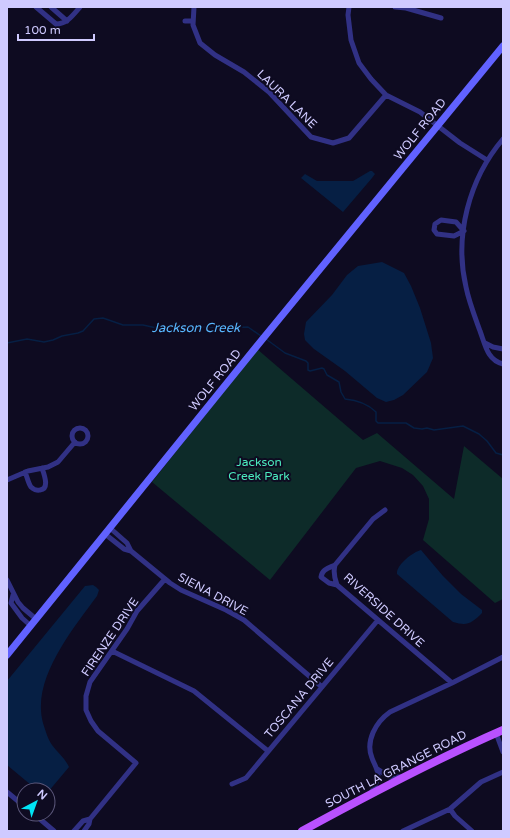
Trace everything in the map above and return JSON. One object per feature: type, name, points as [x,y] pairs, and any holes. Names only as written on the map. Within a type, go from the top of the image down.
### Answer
[{"type":"main road","name":"WOLF ROAD","points":[[7,655],[268,332],[503,46]]},
{"type":"main road","name":"SOUTH LA GRANGE ROAD","points":[[302,831],[371,793],[448,754],[500,732]]},
{"type":"street","points":[[36,7],[56,24],[62,24],[67,21],[80,7]]},
{"type":"street","points":[[50,7],[67,21]]},
{"type":"street","name":"LAURA LANE","points":[[194,7],[193,21],[200,43],[215,55],[244,72],[269,92],[311,137],[333,143],[349,138],[386,94]]},
{"type":"street","points":[[349,7],[348,15],[351,40],[359,63],[371,79],[386,94],[420,112],[466,147],[487,160]]},
{"type":"street","points":[[396,7],[406,8],[441,18]]},
{"type":"street","points":[[185,21],[193,21]]},
{"type":"street","points":[[503,139],[487,160],[477,180],[468,204],[464,231],[463,260],[466,288],[488,352],[496,362],[503,364]]},
{"type":"street","points":[[441,220],[456,222],[464,231],[454,236],[439,235],[435,232],[434,227],[436,222],[441,220]]},
{"type":"street","points":[[485,343],[493,347],[503,348]]},
{"type":"street","points":[[7,480],[25,472],[48,467],[58,462],[74,442]]},
{"type":"street","points":[[25,472],[31,486],[39,491],[43,490],[46,482],[42,468]]},
{"type":"street","name":"RIVERSIDE DRIVE","points":[[385,510],[373,519],[335,565],[334,578],[337,585],[452,683]]},
{"type":"street","name":"SIENA DRIVE","points":[[108,530],[127,543],[131,551],[181,590],[226,610],[244,620],[322,687]]},
{"type":"street","points":[[335,565],[325,569],[322,573],[322,577],[329,583],[337,585]]},
{"type":"street","name":"FIRENZE DRIVE","points":[[84,831],[89,824],[90,819],[136,763],[98,731],[90,721],[86,710],[86,696],[90,682],[127,629],[137,611],[165,579]]},
{"type":"street","points":[[7,580],[13,595],[23,608],[36,619]]},
{"type":"street","points":[[13,595],[11,603],[13,607],[30,626]]},
{"type":"street","name":"TOSCANA DRIVE","points":[[232,784],[246,778],[378,620]]},
{"type":"street","points":[[112,651],[181,683],[194,691],[268,751]]},
{"type":"street","points":[[371,793],[376,782],[377,769],[371,756],[370,745],[376,726],[383,717],[390,712],[503,657]]},
{"type":"street","points":[[500,732],[503,752]]},
{"type":"street","points":[[377,769],[390,776],[402,777]]},
{"type":"street","points":[[403,831],[450,809],[481,782],[503,772]]},
{"type":"street","points":[[7,792],[16,799]]},
{"type":"street","points":[[450,809],[455,816],[472,831]]},
{"type":"street","name":"FIRENZE DRIVE","points":[[74,831],[83,821],[90,819]]},
{"type":"street","points":[[43,822],[54,831]]},
{"type":"green space","name":"Jackson Creek Park","points":[[257,349],[363,440],[377,433],[454,499],[464,446],[503,479],[503,599],[495,603],[423,540],[429,519],[429,499],[423,486],[413,475],[402,468],[380,461],[356,468],[270,580],[152,482]]},
{"type":"water","points":[[370,171],[375,174],[343,212],[301,178],[305,174],[317,181],[353,181]]},
{"type":"water","points":[[382,262],[404,273],[411,286],[420,308],[431,343],[433,358],[427,372],[403,395],[386,402],[377,398],[345,371],[314,349],[305,340],[304,334],[306,322],[332,295],[347,275],[358,266]]},
{"type":"water","points":[[421,550],[443,576],[461,594],[482,610],[482,613],[475,620],[465,624],[453,622],[397,574],[397,570],[406,559]]},
{"type":"water","points":[[93,585],[96,587],[99,590],[97,596],[56,655],[48,672],[43,689],[41,706],[43,723],[48,737],[54,748],[69,767],[56,782],[27,782],[7,765],[7,681],[85,586]]},
{"type":"waterway","name":"Jackson Creek","points":[[7,343],[27,339],[44,342],[53,340],[62,336],[83,331],[94,319],[103,318],[123,325],[143,325],[161,329],[188,326],[217,328],[248,327],[261,336]]},
{"type":"waterway","name":"Jackson Creek","points":[[266,339],[285,353],[306,361],[308,363],[308,370],[324,369],[327,375],[339,382],[341,392],[345,399],[362,403],[373,409],[376,412],[376,421],[378,423],[406,423],[414,428],[427,428],[434,430],[463,426],[479,434],[487,441],[496,453],[503,455]]}]
